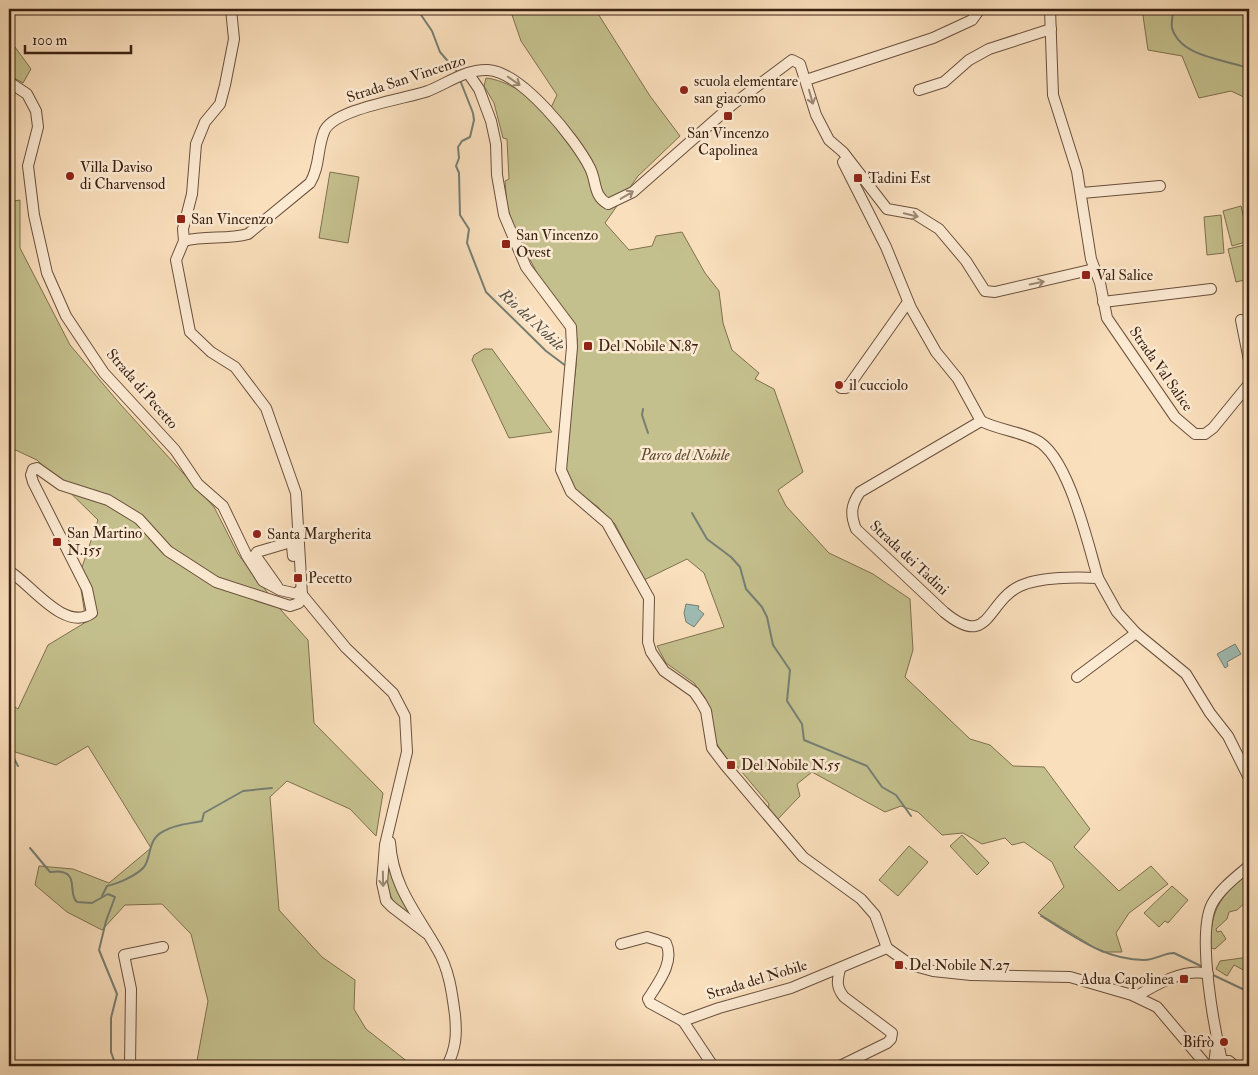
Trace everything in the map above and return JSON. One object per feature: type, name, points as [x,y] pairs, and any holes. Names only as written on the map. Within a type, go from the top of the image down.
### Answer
[{"type":"street","points":[[9,571],[57,610],[70,618],[85,618],[92,614],[87,589],[33,482],[31,475],[33,469],[37,468],[61,485],[108,500],[139,519],[168,551],[216,582],[290,606],[298,603],[302,595],[296,494],[266,408],[235,368],[211,352],[190,332],[176,260],[184,241],[184,229],[192,194],[196,144],[205,122],[220,104],[225,85],[234,39],[231,9]]},
{"type":"street","points":[[806,80],[933,38],[972,20],[980,9]]},
{"type":"street","name":"Strada Val Salice","points":[[1050,9],[1053,95],[1082,193],[1094,269],[1100,283],[1107,318],[1175,418],[1195,434],[1205,434],[1213,428],[1249,384]]},
{"type":"street","points":[[919,90],[944,82],[970,60],[989,48],[1050,29]]},
{"type":"street","name":"Strada San Vincenzo","points":[[184,241],[198,237],[238,237],[248,234],[310,183],[315,174],[324,132],[335,120],[360,108],[404,99],[430,90],[462,75],[490,70],[505,76],[542,104],[571,139],[591,169],[598,196],[608,204],[633,192],[732,105],[792,60],[797,61],[806,80],[816,115],[829,140],[843,152],[886,208],[914,214],[939,229],[966,261],[985,291],[995,292],[1094,269]]},
{"type":"street","points":[[462,75],[479,89],[492,121],[496,144],[497,175],[504,215],[526,267],[571,327],[561,470],[571,492],[607,524],[649,598],[648,642],[651,652],[664,671],[694,692],[701,702],[706,711],[712,748],[803,857],[861,899],[875,915],[887,948],[911,965],[933,972],[971,975],[1070,977],[1137,996],[1157,1007],[1207,1066]]},
{"type":"street","name":"Strada di Pecetto","points":[[9,82],[27,94],[36,111],[38,127],[28,166],[34,215],[46,273],[66,316],[104,373],[175,450],[198,484],[223,506],[247,556],[263,581],[280,590],[302,595]]},
{"type":"street","points":[[829,140],[848,170],[886,247],[908,302],[936,352],[958,379],[981,421],[1006,432],[1036,440],[1050,450],[1070,488],[1098,578],[1117,612],[1136,633],[1186,674],[1210,713],[1228,736],[1249,778]]},
{"type":"street","points":[[1082,193],[1160,186]]},
{"type":"street","points":[[1103,302],[1211,288]]},
{"type":"street","points":[[841,388],[846,388],[850,384],[908,302]]},
{"type":"street","points":[[1241,320],[1249,360]]},
{"type":"street","name":"Strada dei Tadini","points":[[981,421],[860,492],[852,509],[852,518],[856,529],[944,612],[956,622],[971,628],[979,626],[1005,599],[1022,585],[1077,578],[1098,578]]},
{"type":"street","points":[[280,590],[256,555],[257,552],[284,544],[289,540],[292,546],[295,586],[312,604],[346,648],[393,693],[405,716],[407,752],[389,831],[382,868],[382,883],[386,900],[426,933]]},
{"type":"street","points":[[1076,677],[1136,633]]},
{"type":"street","points":[[389,831],[393,867],[397,880],[442,958],[451,988],[457,1038],[453,1054],[447,1066]]},
{"type":"street","points":[[1236,1066],[1229,1061],[1220,1064],[1208,971],[1208,914],[1212,903],[1226,886],[1249,866]]},
{"type":"street","points":[[620,944],[647,937],[666,943],[669,950],[663,975],[648,998],[650,1003],[682,1021],[713,1066]]},
{"type":"street","points":[[130,1066],[131,989],[124,955],[163,946]]},
{"type":"street","name":"Strada del Nobile","points":[[682,1021],[727,1005],[791,988],[887,948]]},
{"type":"street","points":[[840,969],[837,982],[838,990],[844,997],[892,1033],[892,1039],[887,1043],[840,1066]]},
{"type":"street","points":[[1137,996],[1165,982],[1187,974],[1208,971]]},
{"type":"street","points":[[1157,1007],[1156,994],[1165,982]]},
{"type":"green space","name":"Parco del Nobile","points":[[510,9],[595,9],[650,96],[680,136],[638,176],[605,223],[629,250],[652,246],[656,236],[682,232],[705,273],[719,291],[723,323],[732,350],[759,373],[755,379],[774,389],[803,472],[778,490],[786,506],[829,553],[873,574],[910,599],[913,650],[905,677],[970,739],[990,745],[1013,766],[1044,767],[1090,829],[1074,847],[1119,891],[1151,866],[1168,884],[1129,913],[1116,933],[1122,952],[1102,952],[1038,913],[1064,887],[1052,862],[1024,842],[1012,845],[1005,838],[982,844],[963,833],[942,835],[918,812],[901,806],[885,812],[812,772],[797,784],[800,796],[777,820],[768,811],[769,804],[735,764],[731,766],[715,741],[705,698],[694,683],[666,663],[657,646],[724,627],[704,573],[687,559],[644,580],[615,524],[598,507],[573,488],[567,476],[565,460],[576,366],[577,340],[574,322],[540,279],[516,232],[507,207],[505,181],[509,179],[507,139],[503,138],[494,103],[484,86],[486,78],[503,82],[528,96],[548,114],[557,95],[521,41]]},
{"type":"green space","points":[[1142,9],[1249,9],[1249,105],[1248,99],[1231,91],[1199,98],[1182,56],[1148,50]]},
{"type":"green space","points":[[9,33],[12,43],[31,69],[23,83],[9,75]]},
{"type":"green space","points":[[330,172],[359,177],[348,243],[319,238]]},
{"type":"green space","points":[[20,200],[20,248],[70,345],[121,405],[214,507],[238,554],[280,609],[308,640],[314,723],[383,793],[376,836],[350,809],[287,781],[270,797],[279,910],[322,957],[355,980],[354,1009],[366,1029],[413,1066],[196,1066],[208,1001],[191,934],[162,904],[125,905],[102,930],[67,912],[35,885],[39,866],[73,869],[109,883],[151,848],[88,746],[56,765],[9,750],[9,703],[18,709],[48,645],[86,622],[79,576],[98,520],[37,460],[9,447],[9,315],[15,310],[9,301],[9,202]]},
{"type":"green space","points":[[1241,206],[1249,241],[1232,246],[1223,211]]},
{"type":"green space","points":[[1221,215],[1224,253],[1207,255],[1204,217]]},
{"type":"green space","points":[[1249,244],[1249,279],[1236,282],[1228,249]]},
{"type":"green space","points":[[484,349],[492,349],[552,432],[509,438],[472,360],[474,355]]},
{"type":"green space","points":[[962,835],[989,863],[977,875],[950,846]]},
{"type":"green space","points":[[909,846],[928,862],[898,896],[879,880]]},
{"type":"green space","points":[[386,869],[391,870],[411,914],[398,908],[394,902],[387,883]]},
{"type":"green space","points":[[1249,870],[1249,902],[1247,901],[1237,910],[1229,912],[1227,919],[1216,929],[1217,932],[1221,931],[1226,939],[1215,949],[1211,948],[1212,923],[1219,904],[1231,888]]},
{"type":"green space","points":[[1172,886],[1188,900],[1168,923],[1165,921],[1159,927],[1144,913]]},
{"type":"green space","points":[[1249,957],[1249,973],[1234,965],[1227,976],[1216,969],[1220,961]]},
{"type":"water","points":[[686,604],[699,606],[698,609],[704,614],[694,627],[686,622],[684,613]]},
{"type":"water","points":[[1235,644],[1241,654],[1227,662],[1228,666],[1225,668],[1217,654]]},
{"type":"waterway","name":"Rio del Nobile","points":[[417,9],[432,31],[440,52],[458,73]]},
{"type":"waterway","points":[[1173,9],[1172,28],[1176,37],[1183,45],[1192,51],[1213,59],[1245,67],[1249,72]]},
{"type":"waterway","name":"Rio del Nobile","points":[[460,80],[474,120],[470,137],[462,141],[458,147],[459,158],[456,166],[459,173],[460,215],[469,229],[467,243],[486,292],[546,351],[566,366]]},
{"type":"waterway","name":"Rio del Nobile","points":[[643,409],[642,415],[648,433]]},
{"type":"waterway","name":"Rio del Nobile","points":[[692,513],[707,539],[731,557],[740,567],[746,589],[762,607],[767,617],[773,645],[790,670],[787,701],[802,724],[804,740],[867,766],[882,787],[896,795],[911,816]]},
{"type":"waterway","points":[[9,749],[18,766]]},
{"type":"waterway","points":[[102,896],[107,886],[126,879],[144,867],[152,843],[159,834],[173,827],[202,821],[204,813],[243,791],[272,788]]},
{"type":"waterway","points":[[30,848],[50,872],[62,872],[70,877],[74,899],[77,902],[92,903],[108,894],[115,897],[106,921],[99,950],[117,994],[111,1018],[111,1052],[116,1066]]},
{"type":"waterway","name":"Rio del Nobile","points":[[1041,916],[1090,946],[1116,956],[1144,960],[1174,953],[1203,967]]},
{"type":"waterway","name":"Rio del Nobile","points":[[1213,975],[1249,992]]},
{"type":"waterway","points":[[1247,1063],[1249,1055]]},
{"type":"place","name":"scuola elementare san giacomo","points":[[684,90]]},
{"type":"place","name":"San Vincenzo Capolinea","points":[[728,116]]},
{"type":"place","name":"Villa Daviso di Charvensod","points":[[70,176]]},
{"type":"place","name":"Tadini Est","points":[[858,178]]},
{"type":"place","name":"San Vincenzo","points":[[181,219]]},
{"type":"place","name":"San Vincenzo Ovest","points":[[506,244]]},
{"type":"place","name":"Val Salice","points":[[1086,275]]},
{"type":"place","name":"Del Nobile N.87","points":[[588,346]]},
{"type":"place","name":"il cucciolo","points":[[839,385]]},
{"type":"place","name":"Santa Margherita","points":[[257,534]]},
{"type":"place","name":"San Martino N.155","points":[[57,542]]},
{"type":"place","name":"Pecetto","points":[[298,578]]},
{"type":"place","name":"Del Nobile N.55","points":[[731,765]]},
{"type":"place","name":"Del Nobile N.27","points":[[899,965]]},
{"type":"place","name":"Adua Capolinea","points":[[1184,979]]},
{"type":"place","name":"Bifrò","points":[[1224,1042]]}]
